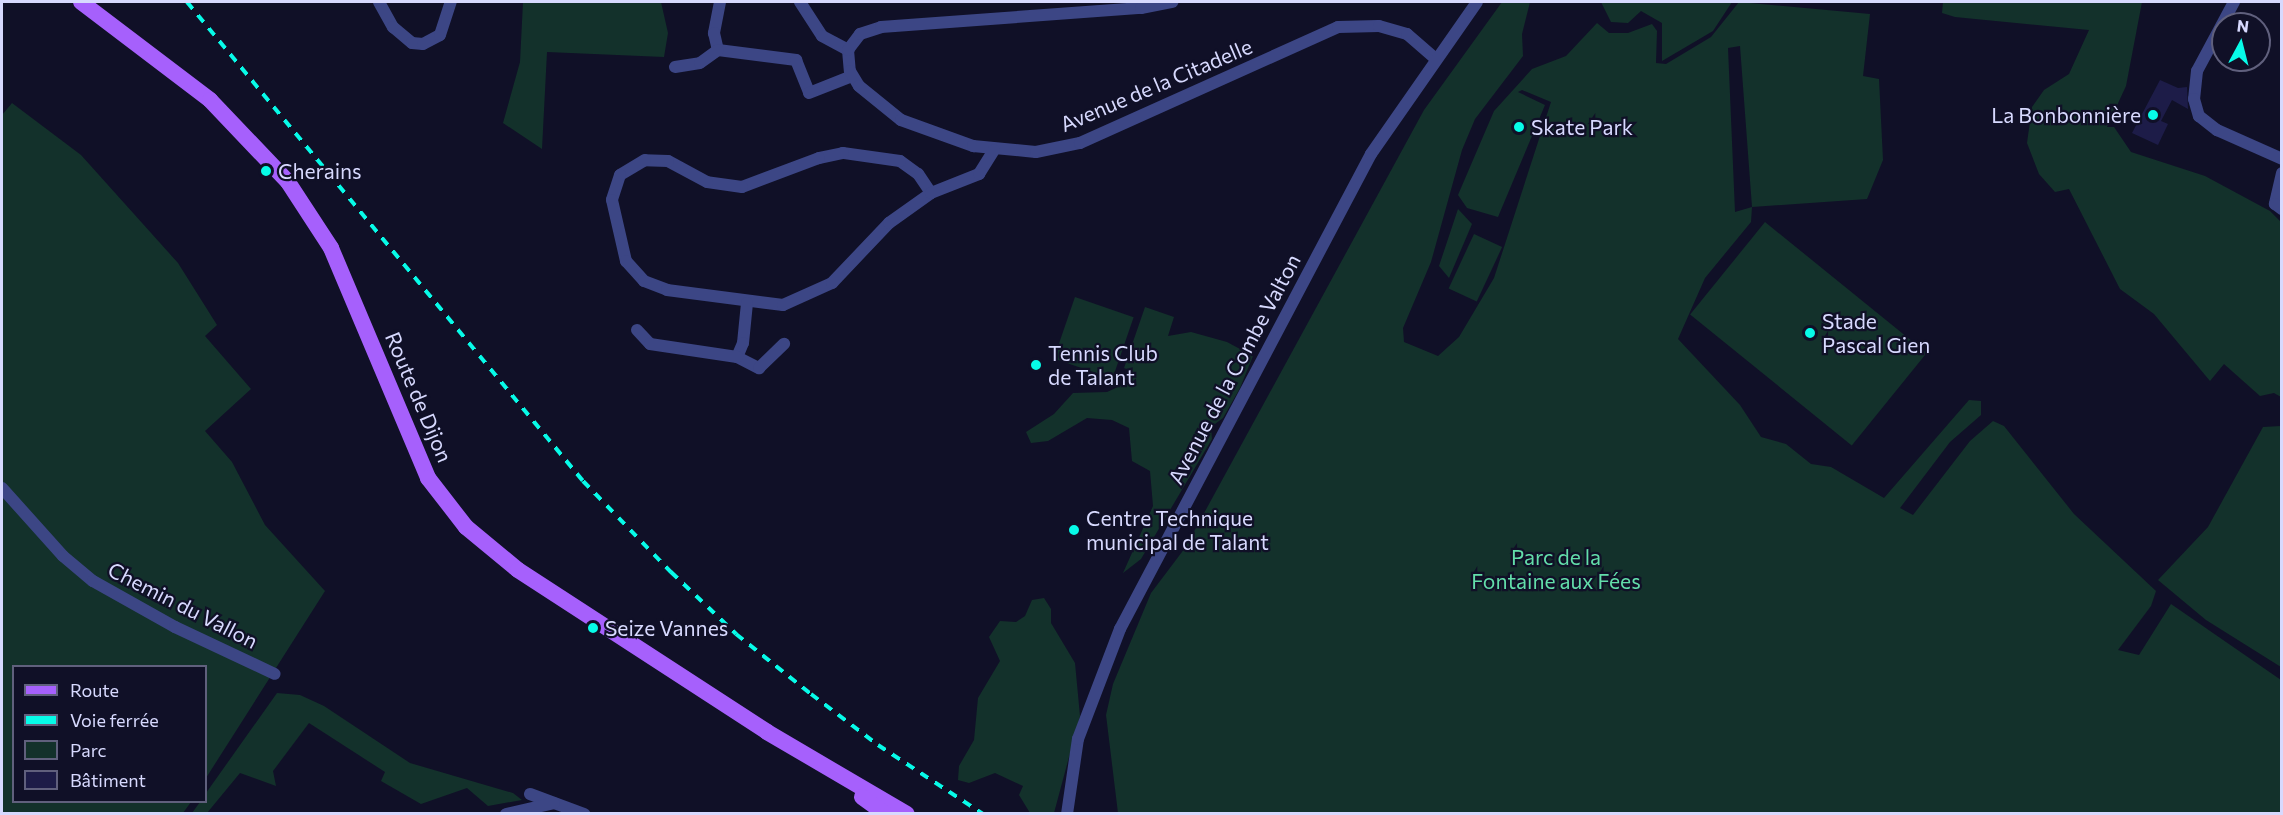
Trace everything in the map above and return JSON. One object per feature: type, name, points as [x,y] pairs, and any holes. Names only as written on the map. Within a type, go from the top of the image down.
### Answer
[{"type":"main road","name":"Route de Dijon","points":[[81,2],[210,100],[288,182],[331,248],[428,478],[460,521],[518,570],[785,744],[885,813]]},
{"type":"main road","name":"Route de Dijon","points":[[785,744],[907,813]]},
{"type":"street","points":[[379,2],[393,27],[412,43],[430,42],[440,35],[451,2]]},
{"type":"street","points":[[718,50],[714,33],[720,2]]},
{"type":"street","points":[[800,2],[822,36],[848,50]]},
{"type":"street","points":[[675,68],[700,63],[718,50],[780,56],[796,60],[808,93],[852,76],[848,50],[860,34],[881,27],[1141,8],[1172,2]]},
{"type":"street","name":"Avenue de la Combe Valton","points":[[1067,813],[1078,740],[1120,629],[1362,171],[1435,58],[1477,2]]},
{"type":"street","points":[[2234,2],[2197,71],[2194,99],[2199,116],[2217,130],[2282,159]]},
{"type":"street","name":"Avenue de la Citadelle","points":[[852,76],[873,100],[901,120],[945,139],[994,150],[1036,152],[1080,143],[1338,27],[1379,26],[1407,34],[1435,58]]},
{"type":"street","points":[[931,193],[909,166],[858,154],[819,158],[742,187],[707,182],[660,160],[645,160],[625,171],[617,180],[613,204],[623,253],[636,275],[659,288],[747,303],[783,304],[817,293],[838,279],[889,223],[931,193],[979,174],[994,150]]},
{"type":"street","points":[[2282,172],[2275,204],[2282,209]]},
{"type":"street","points":[[737,357],[743,343],[747,303]]},
{"type":"street","points":[[637,330],[650,344],[737,357],[759,368],[784,344]]},
{"type":"street","name":"Chemin du Vallon","points":[[2,488],[63,556],[93,581],[175,627],[275,674]]},
{"type":"street","points":[[530,794],[584,813]]},
{"type":"street","points":[[506,813],[555,803]]},
{"type":"green space","points":[[523,2],[661,2],[668,33],[664,57],[547,52],[542,149],[503,123],[520,62]]},
{"type":"green space","name":"Parc de la Fontaine aux Fées","points":[[1502,2],[1530,2],[1522,34],[1523,56],[1475,119],[1462,150],[1431,262],[1403,328],[1404,342],[1438,356],[1459,337],[1494,278],[1551,102],[1522,90],[1518,92],[1545,105],[1498,217],[1467,208],[1458,195],[1494,111],[1532,69],[1566,56],[1597,23],[1609,33],[1628,33],[1652,24],[1657,31],[1656,63],[1666,64],[1711,37],[1739,2],[1870,14],[1863,76],[1879,79],[1883,160],[1867,199],[1752,207],[1751,222],[1705,278],[1678,339],[1740,405],[1761,437],[1786,444],[1811,464],[1831,467],[1884,498],[1969,400],[1981,401],[1981,415],[1950,442],[1900,508],[1913,515],[1970,441],[1993,421],[2004,426],[2074,514],[2156,591],[2151,606],[2118,650],[2139,655],[2171,604],[2281,680],[2281,813],[1118,813],[1106,715],[1113,684],[1151,593],[1185,548],[1424,110]],"holes":[[[1740,46],[1752,207],[1735,212],[1728,48]]]},
{"type":"green space","points":[[1601,2],[1732,2],[1713,31],[1662,61],[1662,23],[1641,11],[1628,23],[1611,22]]},
{"type":"green space","points":[[1943,2],[2142,2],[2126,86],[2107,127],[2114,127],[2131,152],[2205,176],[2270,211],[2281,222],[2281,397],[2274,393],[2260,396],[2224,364],[2210,381],[2154,314],[2120,289],[2069,189],[2055,192],[2039,174],[2027,143],[2032,107],[2044,90],[2069,74],[2089,30],[1955,17],[1942,13]]},
{"type":"green space","points":[[12,103],[81,155],[178,263],[217,325],[205,336],[251,389],[205,431],[232,462],[265,525],[325,591],[207,776],[207,665],[12,665],[12,803],[190,803],[183,813],[2,813],[2,115]]},
{"type":"green space","points":[[1458,209],[1472,224],[1449,278],[1439,266]]},
{"type":"green space","name":"Stade Pascal Gien","points":[[1765,222],[1927,353],[1852,445],[1690,314]]},
{"type":"green space","points":[[1474,234],[1502,247],[1477,301],[1449,288]]},
{"type":"green space","points":[[1075,297],[1134,317],[1112,379],[1054,358]]},
{"type":"green space","points":[[1145,307],[1174,317],[1168,336],[1191,332],[1227,342],[1253,356],[1240,388],[1223,418],[1211,427],[1212,439],[1141,559],[1123,573],[1153,506],[1150,471],[1132,461],[1129,428],[1112,420],[1087,418],[1048,441],[1031,443],[1026,432],[1054,414],[1073,393],[1107,392],[1129,382],[1132,371],[1124,368]]},
{"type":"green space","points":[[2282,426],[2281,667],[2206,620],[2158,580],[2208,527],[2263,427]]},
{"type":"green space","points":[[1044,598],[1051,609],[1051,623],[1075,663],[1080,716],[1054,813],[1030,813],[1019,795],[1023,786],[995,773],[969,783],[958,780],[959,766],[974,740],[978,698],[1000,661],[989,637],[1000,621],[1016,622],[1025,616],[1032,600]]},
{"type":"green space","points":[[277,693],[300,695],[324,706],[410,763],[513,793],[522,800],[488,806],[467,788],[421,804],[381,781],[385,772],[309,723],[273,771],[276,786],[240,773],[207,813],[192,813],[199,803],[207,803],[207,792]]},
{"type":"building","name":"La Bonbonnière","points":[[2160,80],[2178,88],[2187,87],[2188,109],[2172,100],[2161,121],[2168,124],[2158,145],[2132,133]]},
{"type":"railway","points":[[187,2],[583,481],[671,572],[736,634],[811,694],[878,745],[983,814]]},
{"type":"place","name":"La Bonbonnière","points":[[2153,115]]},
{"type":"place","name":"Skate Park","points":[[1519,127]]},
{"type":"place","name":"Cherains","points":[[266,171]]},
{"type":"place","name":"Stade Pascal Gien","points":[[1810,333]]},
{"type":"place","name":"Tennis Club de Talant","points":[[1036,365]]},
{"type":"place","name":"Centre Technique municipal de Talant","points":[[1074,530]]},
{"type":"place","name":"Seize Vannes","points":[[593,628]]}]
